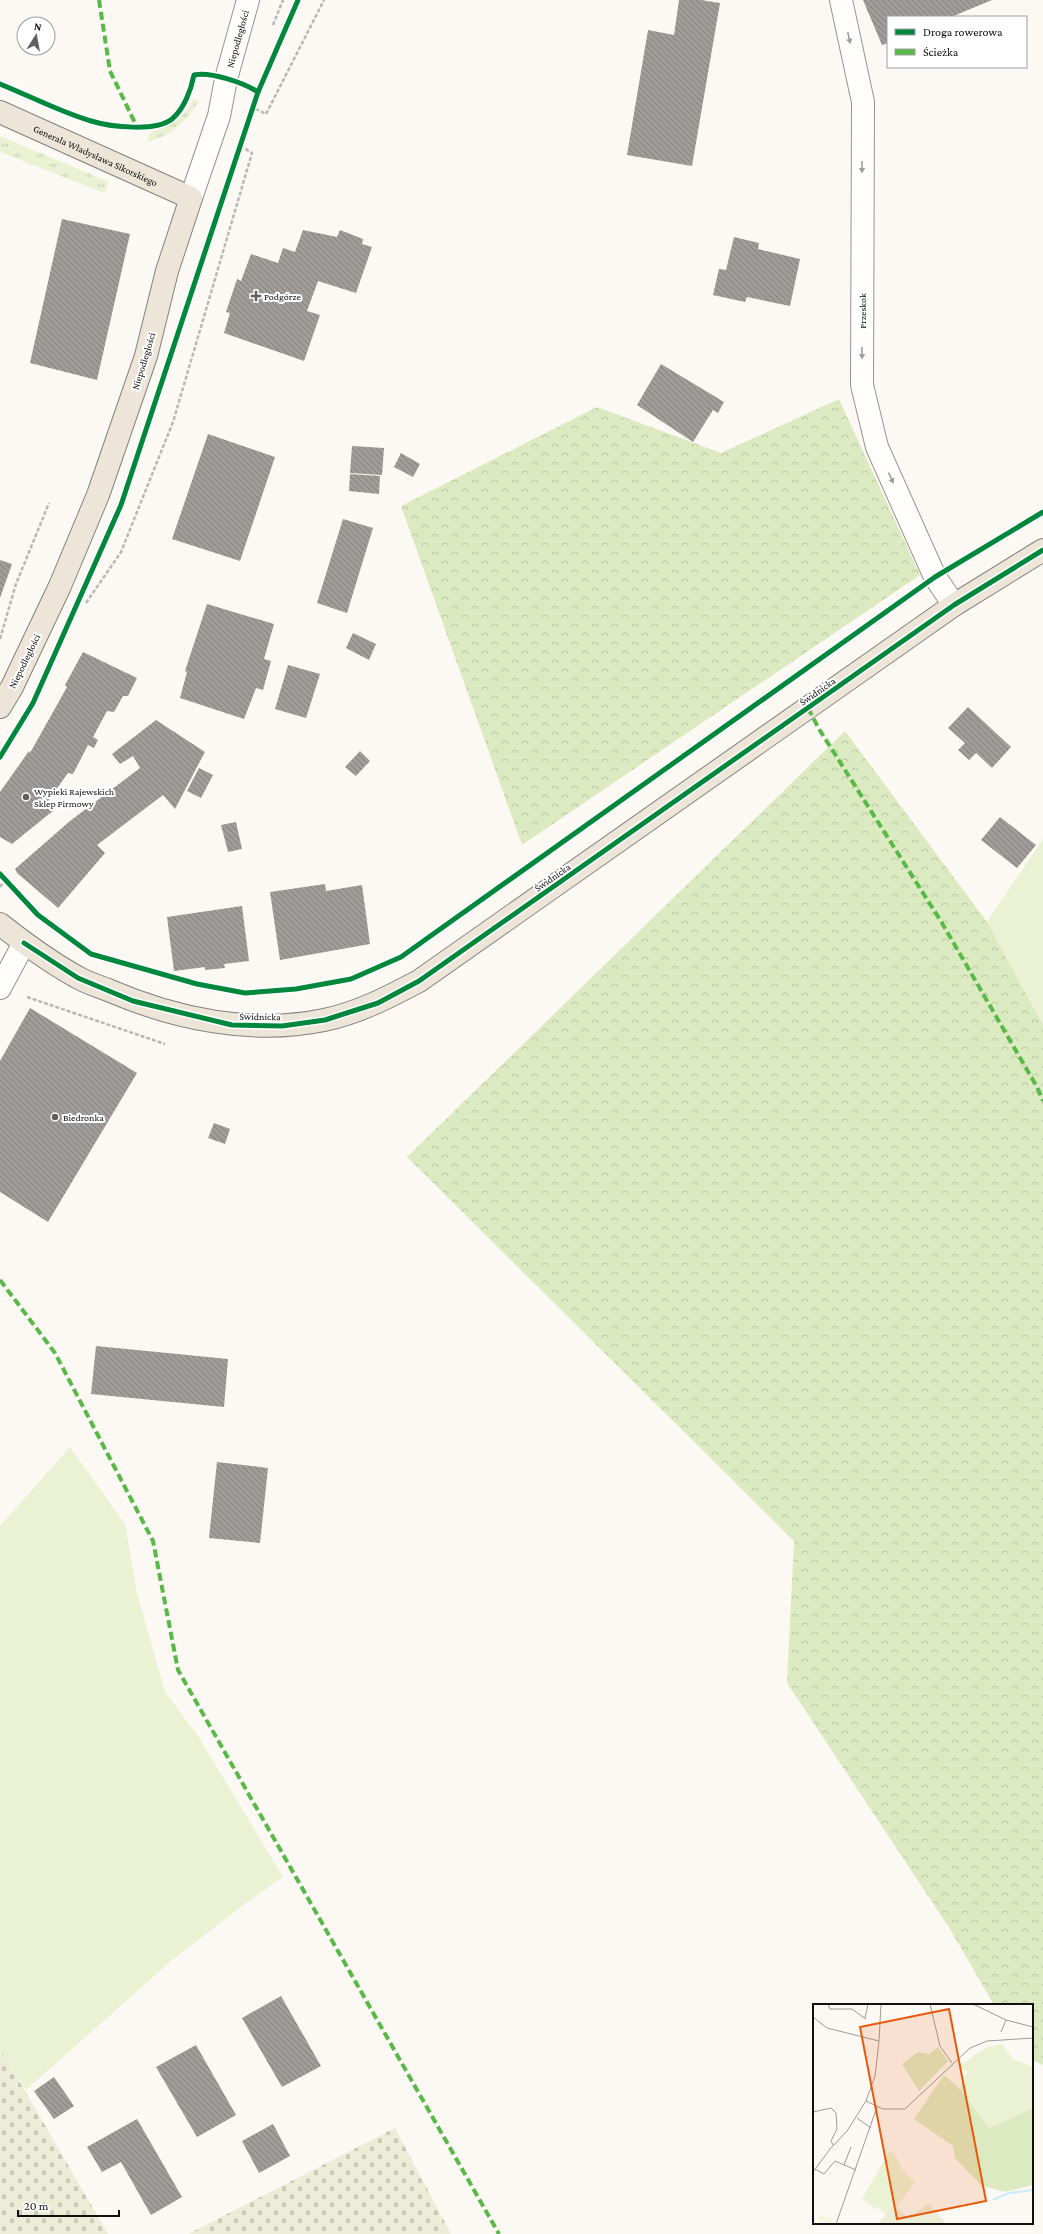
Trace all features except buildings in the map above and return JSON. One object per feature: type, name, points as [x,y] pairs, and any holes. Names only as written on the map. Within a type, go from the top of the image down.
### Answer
[{"type":"main road","name":"Generała Władysława Sikorskiego","points":[[0,112],[191,198]]},
{"type":"main road","name":"Niepodległości","points":[[0,707],[12,687],[60,586],[98,495],[146,356],[167,272],[191,198]]},
{"type":"main road","name":"Świdnicka","points":[[0,924],[24,943],[78,978],[133,1001],[232,1025],[289,1025],[325,1020],[378,1003],[420,981],[954,605],[1043,550]]},
{"type":"street","name":"Niepodległości","points":[[191,198],[219,116],[226,79],[248,0]]},
{"type":"street","name":"Przeskok","points":[[841,0],[863,102],[862,385],[877,447],[935,577],[954,605]]},
{"type":"street","points":[[0,988],[24,943]]},
{"type":"path","points":[[272,29],[283,0]]},
{"type":"path","points":[[250,87],[244,103],[266,114],[324,0]]},
{"type":"path","points":[[226,79],[250,87],[258,92],[251,113]]},
{"type":"path","points":[[238,154],[238,145],[243,140]]},
{"type":"path","points":[[85,604],[121,552],[173,422],[252,153],[238,145]]},
{"type":"path","points":[[0,639],[16,584],[49,503]]},
{"type":"path","points":[[0,886],[5,880]]},
{"type":"path","points":[[0,988],[164,1044]]},
{"type":"green space","points":[[193,99],[199,101],[189,115],[177,127],[156,140],[147,142],[150,133],[169,124],[181,116],[190,106]]},
{"type":"green space","points":[[0,136],[109,182],[104,193],[0,152]]},
{"type":"green space","points":[[839,399],[920,575],[522,845],[401,506],[597,407],[721,453]]},
{"type":"green space","points":[[845,731],[987,922],[1043,1024],[1043,2065],[1033,2060],[1033,2004],[993,2004],[950,1929],[787,1683],[794,1541],[407,1157]]},
{"type":"green space","points":[[1043,839],[1043,1024],[987,922]]},
{"type":"green space","points":[[70,1447],[125,1524],[137,1593],[165,1692],[198,1736],[283,1877],[242,1906],[171,1961],[26,2090],[3,2053],[0,2055],[0,1526]]},
{"type":"green space","points":[[3,2053],[108,2234],[0,2234],[0,2055]]},
{"type":"green space","points":[[395,2128],[451,2234],[188,2234]]},
{"type":"marked path","points":[[99,0],[110,71],[137,127]]},
{"type":"marked path","points":[[808,708],[819,729],[942,923],[1037,1087],[1043,1101]]},
{"type":"marked path","points":[[0,1280],[55,1353],[153,1541],[178,1670],[499,2234]]},
{"type":"cycle path","points":[[258,92],[298,0]]},
{"type":"cycle path","points":[[0,84],[56,109],[91,121],[110,125],[133,127],[155,126],[172,119],[180,110],[186,99],[194,75],[201,74],[218,76],[244,85],[258,92],[121,505],[33,703],[0,757]]},
{"type":"cycle path","points":[[0,874],[38,915],[91,954],[197,984],[245,993],[296,989],[351,979],[401,957],[935,577],[1043,512]]},
{"type":"cycle path","points":[[24,943],[78,978],[133,1001],[232,1025],[282,1026],[325,1020],[378,1003],[419,981],[954,605],[1043,550]]},
{"type":"place","name":"Podgórze","points":[[256,296]]},
{"type":"place","name":"Wypieki Rajewskich Sklep Firmowy","points":[[26,797]]},
{"type":"place","name":"Biedronka","points":[[55,1117]]}]
